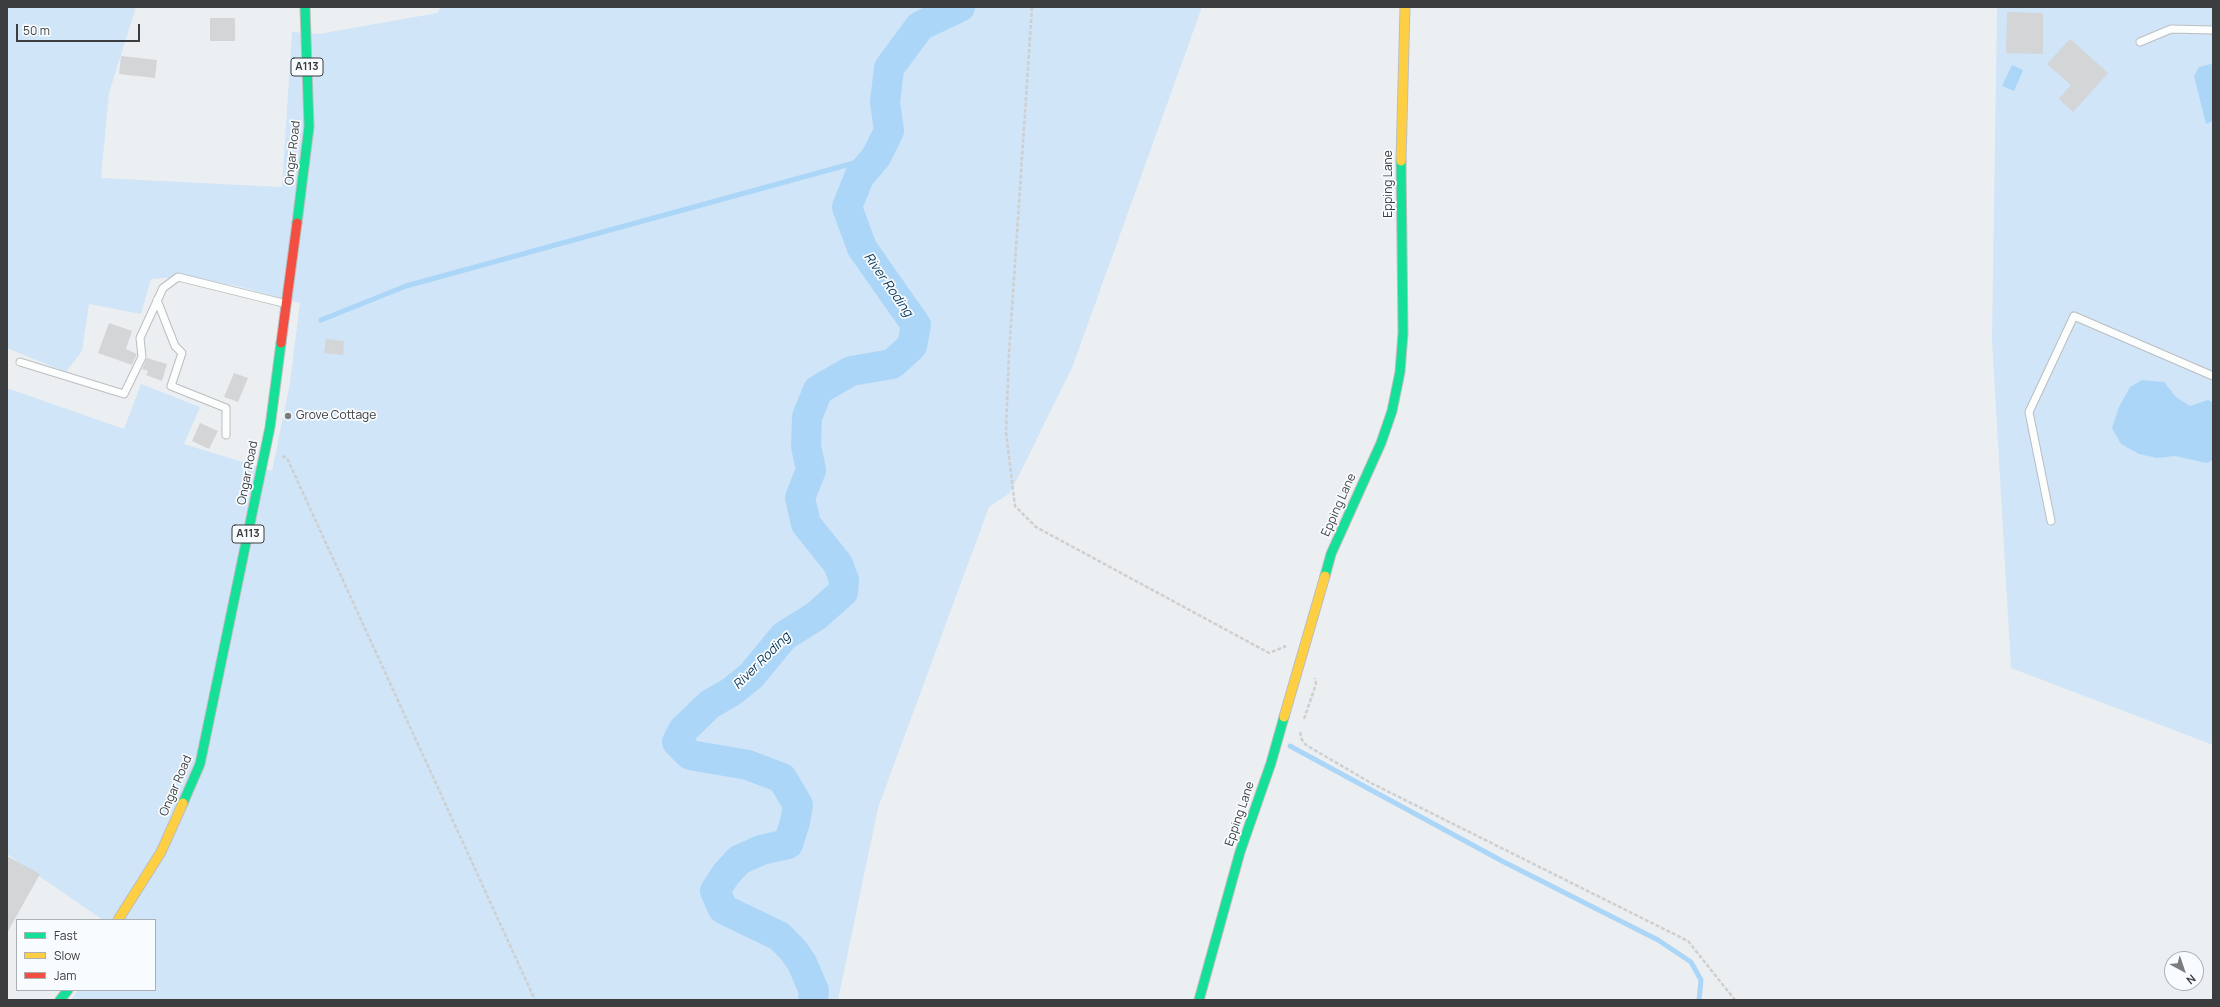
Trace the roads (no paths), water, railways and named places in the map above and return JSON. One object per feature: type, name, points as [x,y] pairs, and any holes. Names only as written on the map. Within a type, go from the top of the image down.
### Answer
[{"type":"street","name":"Ongar Road","points":[[119,919],[161,852],[200,764],[265,448],[287,304],[309,127],[305,7]]},
{"type":"street","name":"Epping Lane","points":[[1200,1000],[1240,852],[1271,763],[1303,646],[1331,554],[1381,443],[1392,411],[1400,372],[1403,333],[1401,153],[1405,7]]},
{"type":"street","points":[[60,1000],[67,991]]},
{"type":"lane","points":[[2140,42],[2171,29],[2213,30]]},
{"type":"lane","points":[[20,362],[124,394],[142,357],[140,338],[157,300],[163,288],[178,277],[287,304]]},
{"type":"lane","points":[[157,300],[175,346],[182,353],[171,386],[226,408],[226,435]]},
{"type":"lane","points":[[2051,521],[2029,412],[2074,316],[2213,376]]},
{"type":"water","points":[[2213,64],[2213,121],[2206,124],[2194,76],[2199,67]]},
{"type":"water","points":[[2012,65],[2023,70],[2014,91],[2002,86]]},
{"type":"water","points":[[2142,380],[2164,382],[2176,397],[2190,406],[2208,400],[2213,402],[2213,460],[2207,463],[2175,456],[2157,458],[2139,454],[2121,444],[2112,428],[2119,407],[2130,387]]},
{"type":"waterway","name":"River Roding","points":[[813,1000],[814,991],[802,963],[793,950],[779,936],[723,909],[715,891],[726,874],[739,860],[761,850],[788,844],[795,822],[798,805],[782,778],[748,765],[690,755],[677,742],[683,730],[710,704],[731,692],[751,676],[784,636],[816,616],[843,592],[844,580],[838,564],[806,524],[800,498],[811,470],[806,446],[807,417],[818,390],[851,371],[892,364],[912,346],[916,325],[862,248],[847,207],[859,177],[876,157],[889,131],[885,102],[889,68],[920,26],[960,7]]},
{"type":"waterway","points":[[321,320],[406,286],[876,157]]},
{"type":"waterway","points":[[1290,746],[1502,861],[1658,940],[1691,962],[1701,980],[1699,1000]]},
{"type":"place","name":"Grove Cottage","points":[[288,416]]}]
